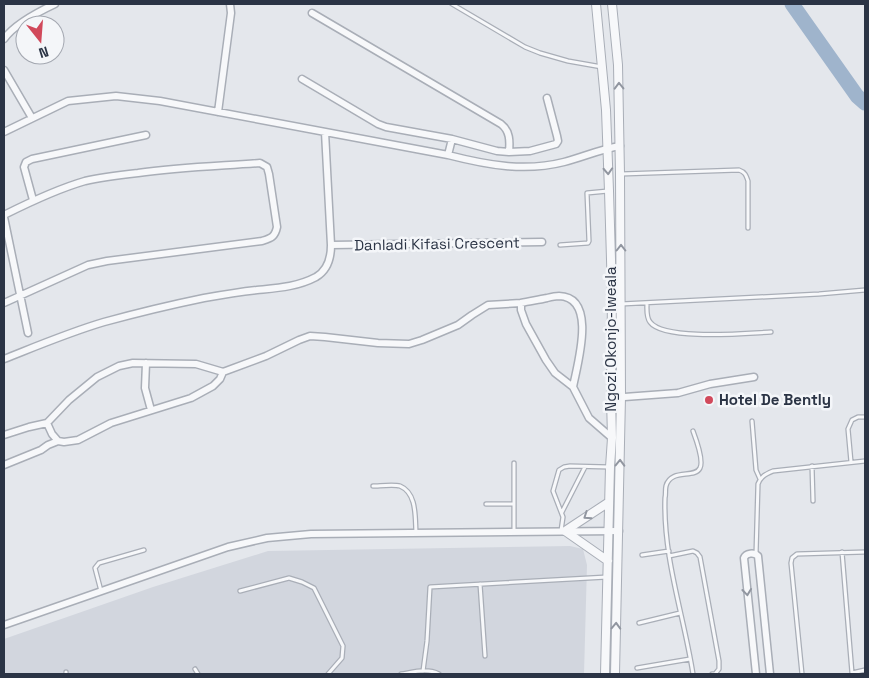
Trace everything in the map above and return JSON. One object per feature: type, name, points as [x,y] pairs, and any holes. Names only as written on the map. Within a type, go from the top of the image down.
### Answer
[{"type":"street","points":[[4,39],[8,32],[42,7],[55,4]]},
{"type":"street","points":[[218,112],[231,13],[230,4]]},
{"type":"street","name":"Ngozi Okonjo-Iweala","points":[[596,4],[606,110],[612,294],[612,438],[605,674]]},
{"type":"street","name":"Ngozi Okonjo-Iweala","points":[[612,4],[618,65],[621,304],[619,531],[615,674]]},
{"type":"street","points":[[312,13],[501,124],[509,138],[509,152]]},
{"type":"street","points":[[4,70],[32,118]]},
{"type":"street","points":[[302,79],[386,127],[509,152],[530,150],[556,144],[558,136],[547,98]]},
{"type":"street","points":[[4,132],[68,101],[116,96],[160,101],[491,165],[516,167],[543,166],[565,162],[607,148],[620,146]]},
{"type":"street","points":[[4,359],[103,322],[204,298],[254,290],[286,288],[318,276],[328,266],[331,256],[325,132]]},
{"type":"street","points":[[33,200],[24,167],[26,162],[146,135]]},
{"type":"street","points":[[448,156],[452,139]]},
{"type":"street","points":[[4,303],[20,295],[88,265],[262,241],[270,238],[276,233],[277,227],[267,167],[260,163],[174,168],[106,177],[85,182],[33,200],[4,216],[20,295],[28,332]]},
{"type":"street","name":"Danladi Kifasi Crescent","points":[[331,245],[542,242]]},
{"type":"street","points":[[4,435],[47,423],[69,400],[97,377],[120,366],[146,363],[196,364],[223,372],[266,356],[310,336],[408,344],[458,325],[488,305],[521,303],[559,296],[569,298],[578,307],[583,328],[573,387]]},
{"type":"street","points":[[521,303],[521,310],[526,324],[542,354],[555,373],[573,387],[589,418],[612,438]]},
{"type":"street","points":[[146,363],[145,388],[151,410]]},
{"type":"street","points":[[4,465],[58,441],[78,440],[111,423],[190,398],[214,386],[223,372]]},
{"type":"street","points":[[611,398],[678,393],[710,384],[754,377]]},
{"type":"street","points":[[47,423],[58,441]]},
{"type":"street","points":[[563,531],[609,502]]},
{"type":"street","points":[[563,531],[608,561]]},
{"type":"street","points":[[4,626],[228,547],[267,538],[311,534],[619,531]]},
{"type":"street","points":[[756,674],[744,558],[747,554],[756,554],[758,556],[770,674]]},
{"type":"lane","points":[[452,4],[540,53],[568,61],[603,67]]},
{"type":"lane","points":[[620,174],[743,171],[748,181],[748,228]]},
{"type":"lane","points":[[560,245],[589,242],[587,194],[588,192],[609,191]]},
{"type":"lane","points":[[621,304],[865,290]]},
{"type":"lane","points":[[647,303],[648,318],[659,328],[694,335],[771,332]]},
{"type":"lane","points":[[851,462],[848,429],[852,420],[865,417]]},
{"type":"lane","points":[[752,421],[756,470],[760,479]]},
{"type":"lane","points":[[693,431],[700,455],[700,468],[696,472],[678,475],[670,480],[666,486],[665,505],[669,556],[693,674]]},
{"type":"lane","points":[[756,554],[758,484],[763,476],[773,471],[865,461]]},
{"type":"lane","points":[[514,463],[514,532]]},
{"type":"lane","points":[[563,531],[561,512],[553,491],[559,470],[570,466],[610,467]]},
{"type":"lane","points":[[812,466],[813,500]]},
{"type":"lane","points":[[561,512],[585,467]]},
{"type":"lane","points":[[372,486],[400,486],[410,494],[413,502],[416,533]]},
{"type":"lane","points":[[486,504],[514,504]]},
{"type":"lane","points":[[102,591],[95,568],[99,563],[144,550]]},
{"type":"lane","points":[[642,555],[669,551]]},
{"type":"lane","points":[[669,556],[693,551],[700,557],[719,661],[719,669],[715,674],[712,674]]},
{"type":"lane","points":[[842,552],[852,673],[865,670]]},
{"type":"lane","points":[[802,674],[792,558],[797,554],[865,552]]},
{"type":"lane","points":[[423,670],[427,641],[430,587],[607,577]]},
{"type":"lane","points":[[240,590],[289,578],[314,588],[343,646],[342,658],[328,674]]},
{"type":"lane","points":[[480,584],[484,656]]},
{"type":"lane","points":[[640,623],[680,614]]},
{"type":"lane","points":[[637,668],[690,659]]},
{"type":"lane","points":[[195,669],[198,674]]},
{"type":"lane","points":[[401,674],[423,670],[440,674]]},
{"type":"shaded area","points":[[570,546],[583,549],[587,565],[584,674],[4,674],[4,639],[153,587],[268,551]]},
{"type":"waterway","points":[[792,4],[857,96],[865,103]]},
{"type":"place","name":"Hotel De Bently","points":[[709,400]]}]
